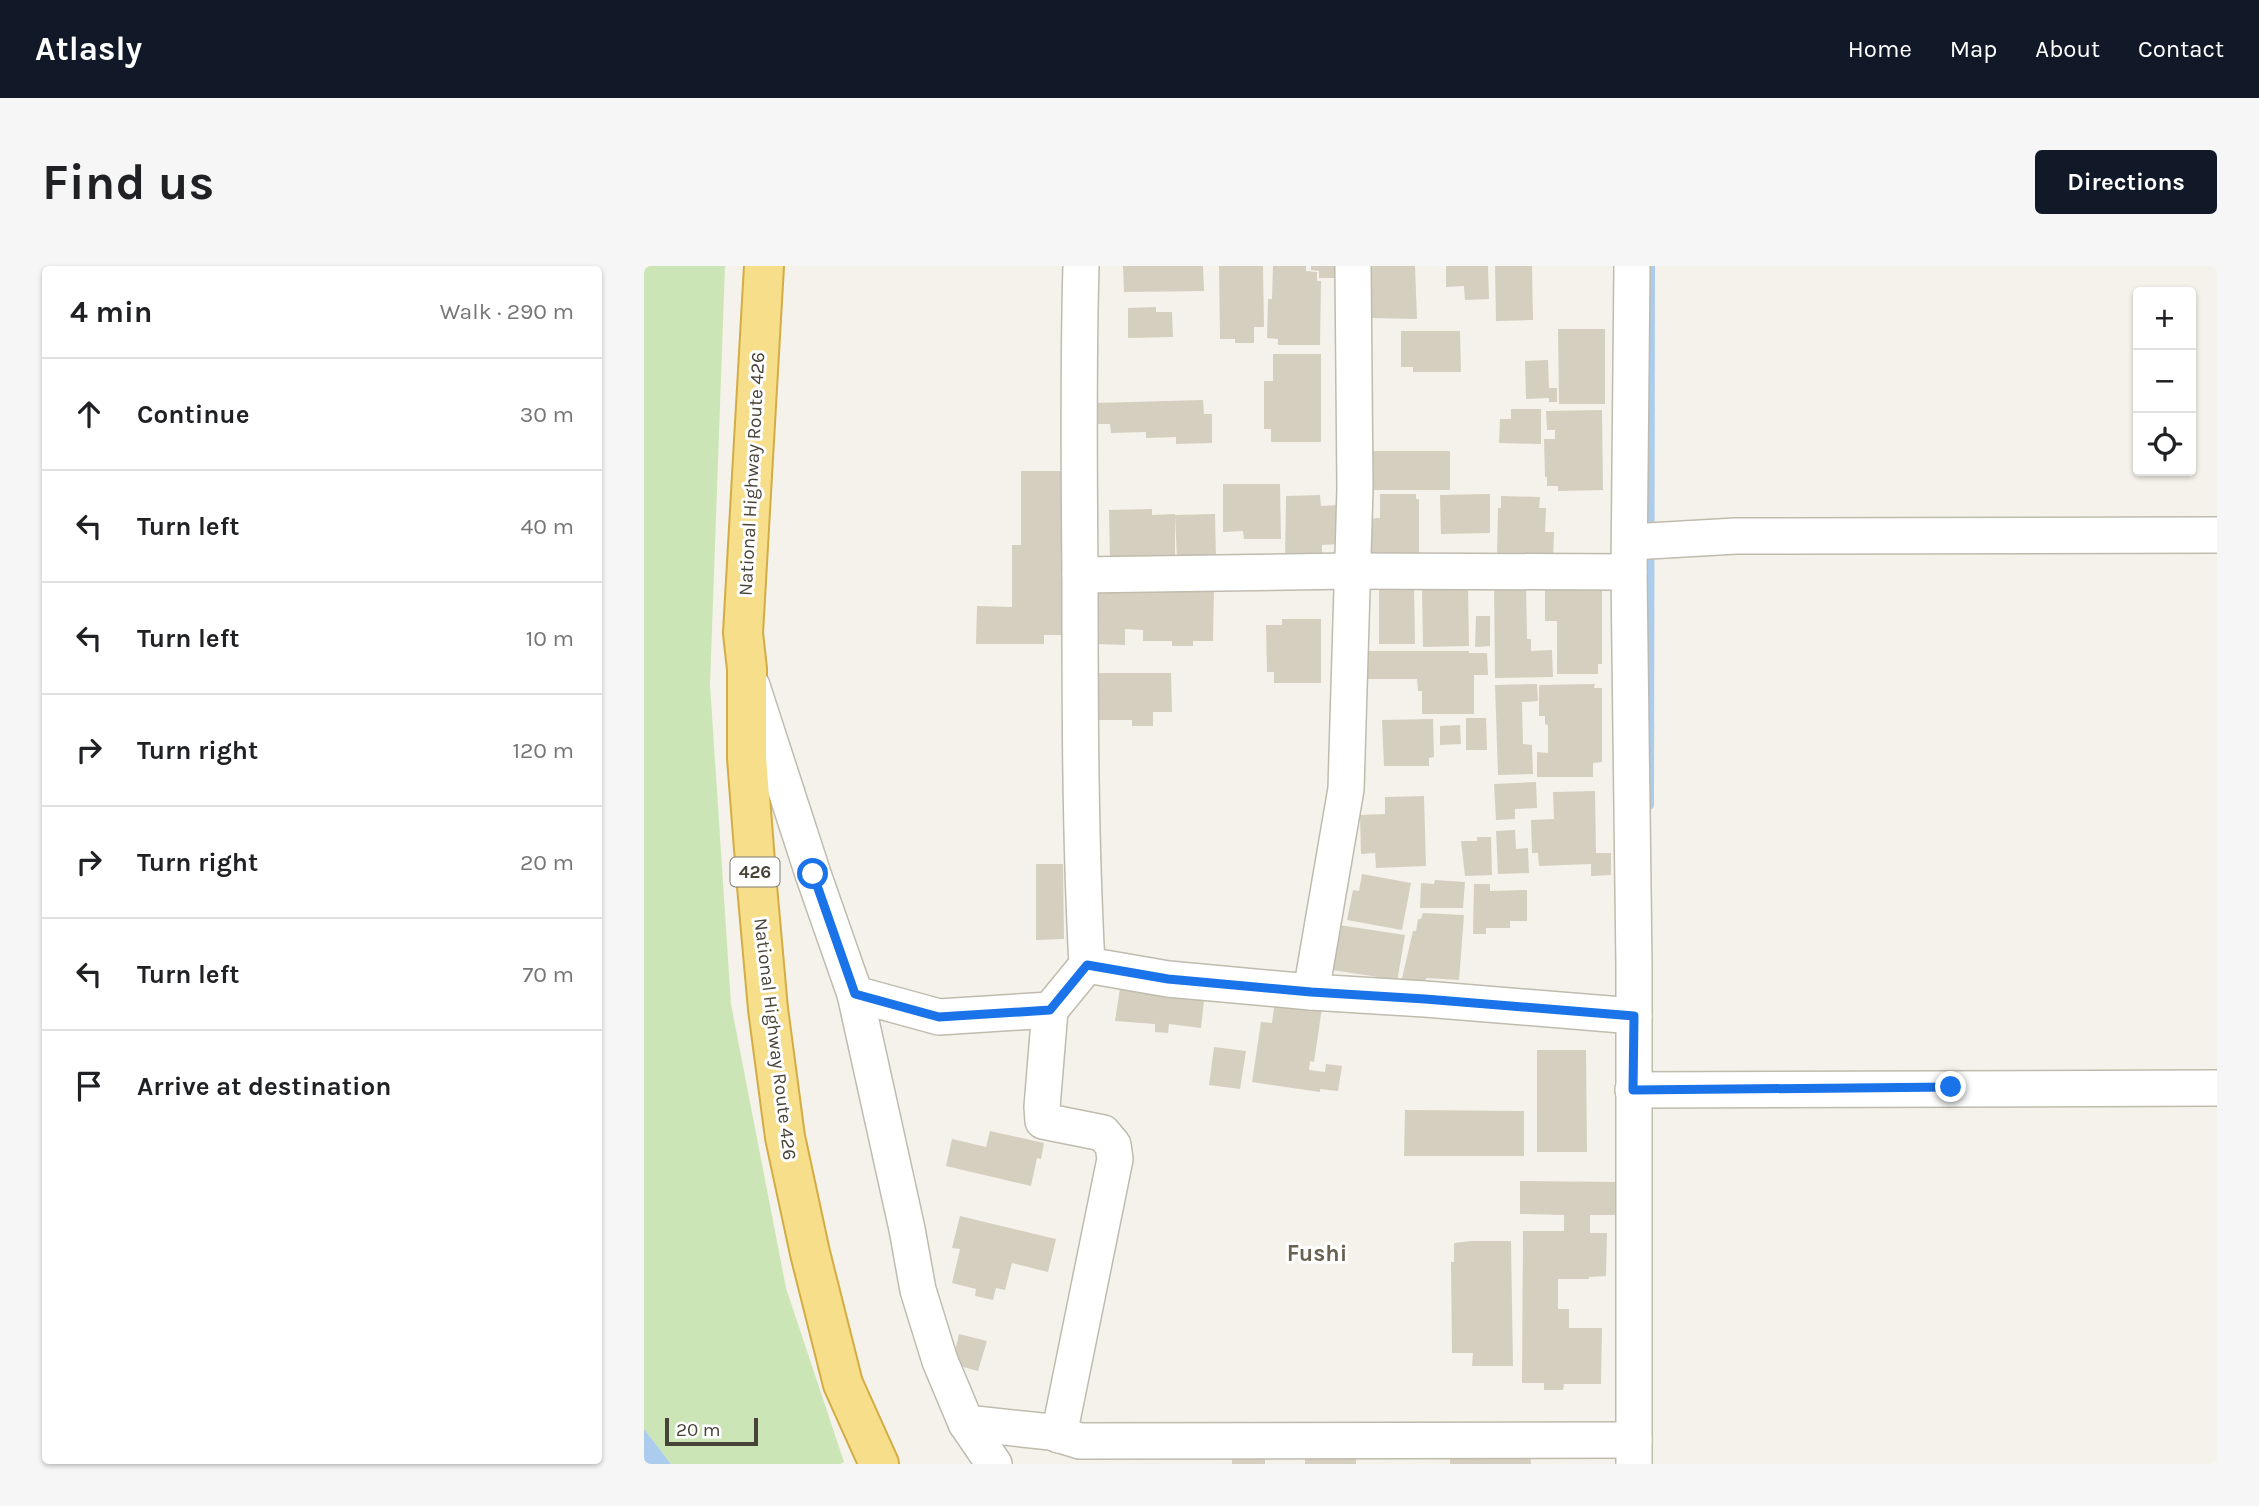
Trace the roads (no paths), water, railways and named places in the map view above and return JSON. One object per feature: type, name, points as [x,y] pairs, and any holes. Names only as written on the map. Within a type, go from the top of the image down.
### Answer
[{"type":"highway","name":"National Highway Route 426","points":[[764,266],[743,633],[747,669],[747,758],[768,1009],[785,1137],[810,1253],[843,1384],[879,1464]]},
{"type":"street","points":[[1059,1435],[1115,1159],[1113,1145],[1103,1133],[1043,1121],[1042,1107],[1050,1010],[1087,965],[1081,853],[1078,383],[1081,266]]},
{"type":"street","points":[[1311,992],[1346,789],[1354,489],[1353,266]]},
{"type":"street","points":[[965,1423],[1059,1435],[1080,1441],[1634,1452],[1630,557],[1632,266]]},
{"type":"street","points":[[1080,575],[1352,571],[1630,557],[1749,536],[2217,535]]},
{"type":"street","points":[[747,669],[855,994],[918,1290],[940,1361],[965,1423],[994,1464]]},
{"type":"street","points":[[1087,965],[1168,979],[1634,1016]]},
{"type":"street","points":[[855,994],[939,1017],[1050,1010]]},
{"type":"street","points":[[1633,1090],[2217,1088]]},
{"type":"water","points":[[644,1429],[671,1464],[644,1464]]},
{"type":"waterway","points":[[1649,805],[1650,266]]},
{"type":"district","name":"Fushi","points":[[1317,1253]]}]
